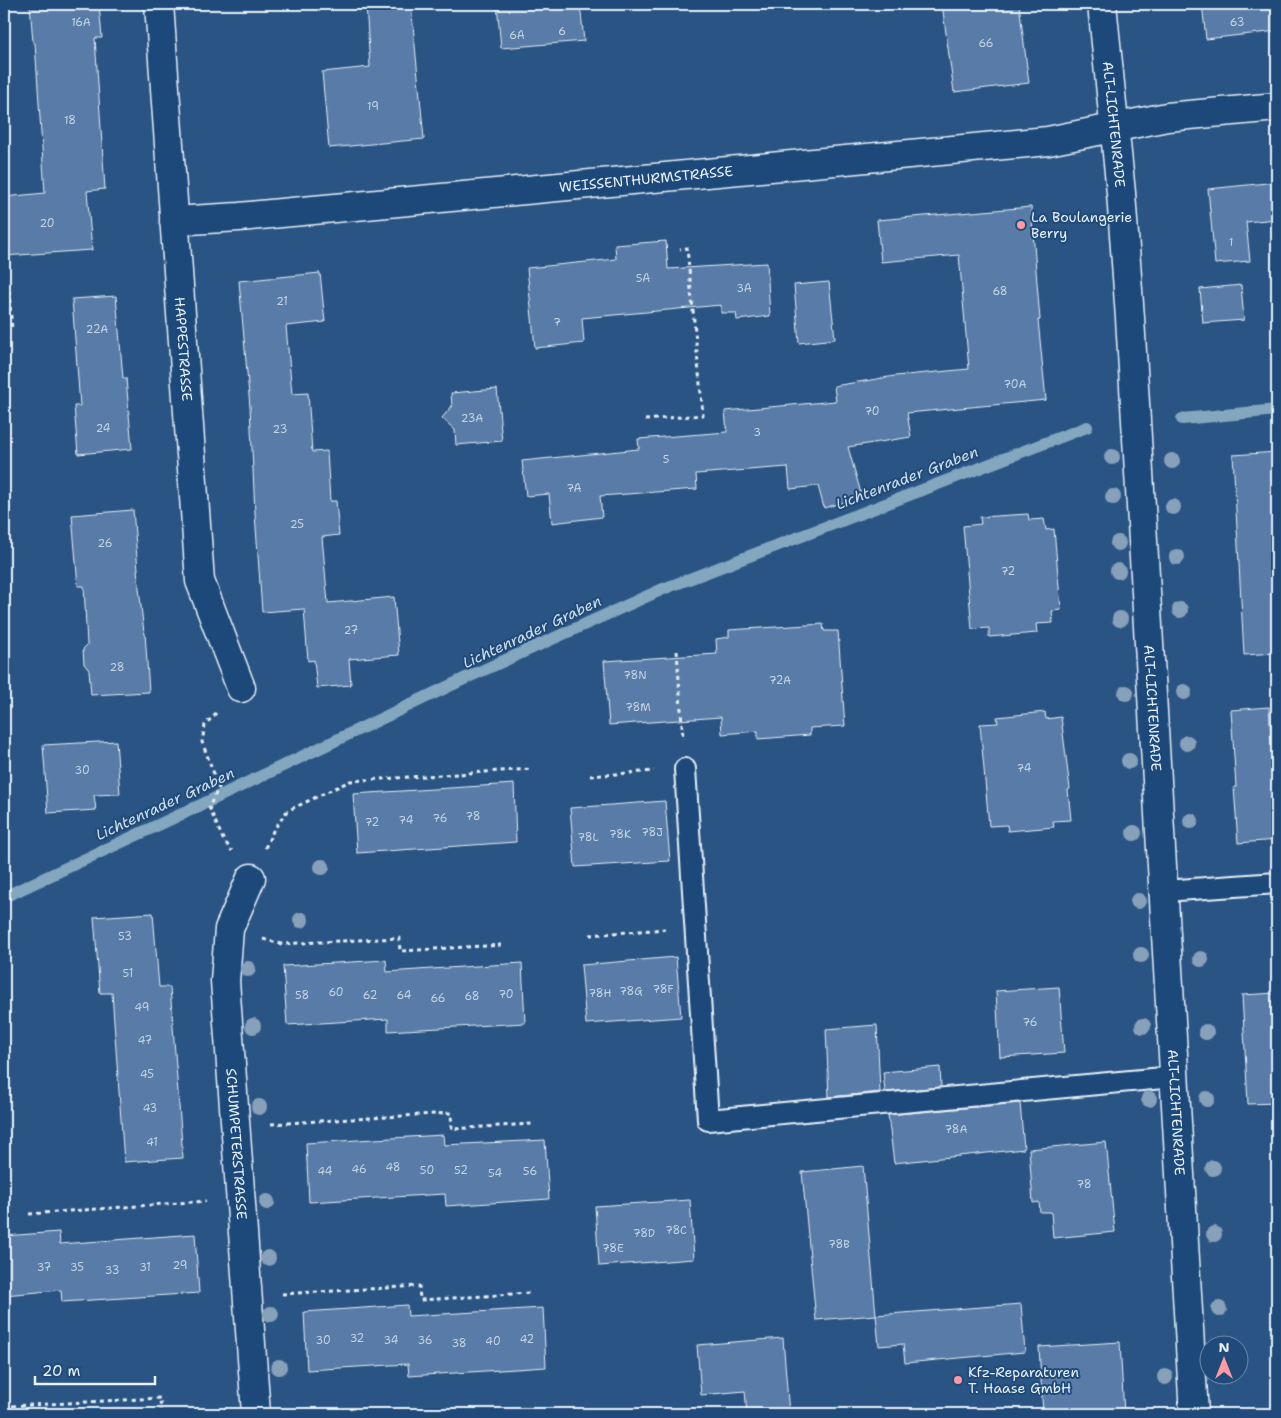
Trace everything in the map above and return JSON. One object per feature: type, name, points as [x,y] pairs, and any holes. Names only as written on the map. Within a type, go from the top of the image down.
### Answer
[{"type":"street","name":"HAPPESTRASSE","points":[[160,4],[200,581],[241,688]]},
{"type":"street","name":"ALT-LICHTENRADE","points":[[1102,4],[1115,128],[1130,318],[1194,1414]]},
{"type":"street","name":"WEISSENTHURMSTRASSE","points":[[174,221],[249,216],[1048,141],[1167,117],[1277,106]]},
{"type":"street","name":"SCHUMPETERSTRASSE","points":[[251,878],[229,930],[224,981],[256,1414]]},
{"type":"lane","points":[[685,769],[708,1120],[1174,1077]]},
{"type":"lane","points":[[1164,891],[1277,883]]},
{"type":"path","points":[[645,420],[703,415],[687,248],[680,249]]},
{"type":"path","points":[[9,291],[12,330]]},
{"type":"path","points":[[590,776],[685,769],[677,651]]},
{"type":"path","points":[[216,823],[209,807],[219,787],[202,742],[205,725],[241,688]]},
{"type":"path","points":[[251,878],[273,831],[287,811],[350,781],[531,769]]},
{"type":"path","points":[[590,935],[696,927]]},
{"type":"path","points":[[229,930],[281,944],[399,938],[400,952],[501,946]]},
{"type":"path","points":[[235,1126],[451,1114],[452,1129],[533,1124]]},
{"type":"path","points":[[29,1214],[240,1199]]},
{"type":"path","points":[[247,1296],[419,1286],[420,1300],[530,1293]]},
{"type":"path","points":[[12,1406],[160,1398],[161,1414]]},
{"type":"building","points":[[30,4],[99,4],[102,38],[95,38],[105,189],[87,191],[92,250],[4,256],[4,197],[45,193],[35,43],[33,43]]},
{"type":"building","points":[[366,4],[411,4],[424,139],[329,148],[322,72],[370,67]]},
{"type":"building","points":[[497,4],[580,4],[584,41],[501,48]]},
{"type":"building","points":[[942,4],[1019,4],[1029,83],[954,92]]},
{"type":"building","points":[[1202,4],[1277,4],[1277,31],[1206,39]]},
{"type":"building","points":[[1277,182],[1277,219],[1246,222],[1250,261],[1215,264],[1208,189]]},
{"type":"building","points":[[1031,207],[1040,320],[1038,320],[1046,400],[907,413],[911,437],[848,447],[862,497],[824,508],[818,486],[790,489],[788,467],[696,474],[697,489],[600,496],[602,517],[552,523],[549,494],[526,496],[522,461],[639,449],[638,439],[727,432],[725,411],[836,401],[834,386],[895,376],[969,369],[959,255],[881,262],[877,220]]},
{"type":"building","points":[[666,241],[668,269],[767,263],[770,316],[737,320],[736,313],[721,313],[721,305],[582,318],[584,343],[535,348],[527,268],[616,259],[615,245]]},
{"type":"building","points":[[320,273],[325,322],[286,326],[292,394],[308,393],[312,452],[327,451],[330,501],[336,501],[339,535],[322,537],[328,603],[394,597],[399,655],[349,659],[351,685],[317,688],[314,660],[308,661],[304,609],[262,612],[250,407],[239,281]]},
{"type":"building","points":[[829,282],[835,339],[799,343],[794,285]]},
{"type":"building","points":[[1241,285],[1244,320],[1203,323],[1200,289]]},
{"type":"building","points":[[116,296],[123,378],[126,378],[132,449],[78,454],[74,406],[80,406],[72,299]]},
{"type":"building","points":[[497,389],[502,441],[456,445],[455,430],[442,418],[452,406],[451,393]]},
{"type":"building","points":[[1277,452],[1277,653],[1244,655],[1233,455]]},
{"type":"building","points":[[133,510],[149,692],[91,695],[89,670],[84,664],[83,649],[87,645],[84,586],[78,586],[72,515]]},
{"type":"building","points":[[1028,514],[1029,520],[1044,519],[1046,530],[1054,529],[1061,610],[1052,611],[1053,623],[1036,624],[1037,633],[989,637],[989,628],[972,629],[963,526],[981,524],[980,517]]},
{"type":"building","points":[[823,624],[824,631],[838,631],[845,726],[810,728],[810,735],[758,739],[758,731],[722,734],[721,717],[609,725],[604,661],[717,654],[716,639],[729,637],[729,630]]},
{"type":"building","points":[[1269,707],[1271,738],[1277,737],[1277,840],[1238,843],[1231,710]]},
{"type":"building","points":[[1045,712],[1046,719],[1061,717],[1070,789],[1068,790],[1071,820],[1053,821],[1054,827],[1008,831],[1007,825],[989,826],[980,724],[998,723],[997,717]]},
{"type":"building","points":[[116,741],[120,794],[94,795],[96,810],[48,813],[43,745]]},
{"type":"building","points":[[514,784],[516,842],[357,853],[353,794]]},
{"type":"building","points":[[665,801],[670,861],[575,867],[570,808]]},
{"type":"building","points":[[153,913],[159,987],[170,987],[183,1158],[124,1162],[112,993],[100,993],[94,917]]},
{"type":"building","points":[[676,957],[681,1017],[586,1024],[581,965]]},
{"type":"building","points":[[386,960],[387,972],[522,963],[525,1023],[388,1031],[388,1019],[287,1025],[283,966]]},
{"type":"building","points":[[1059,987],[1064,1053],[1000,1057],[996,991]]},
{"type":"building","points":[[1277,993],[1277,1103],[1248,1104],[1242,995]]},
{"type":"building","points":[[877,1025],[880,1092],[829,1097],[826,1029]]},
{"type":"building","points":[[940,1067],[941,1087],[885,1092],[883,1072]]},
{"type":"building","points":[[1020,1103],[1024,1149],[894,1163],[888,1115]]},
{"type":"building","points":[[443,1135],[444,1145],[545,1140],[549,1199],[446,1206],[445,1194],[309,1202],[306,1143]]},
{"type":"building","points":[[1106,1142],[1115,1232],[1053,1238],[1051,1212],[1040,1212],[1039,1202],[1033,1203],[1029,1149]]},
{"type":"building","points":[[863,1166],[876,1315],[816,1320],[802,1172]]},
{"type":"building","points":[[690,1200],[694,1259],[599,1266],[595,1206]]},
{"type":"building","points":[[59,1232],[60,1244],[195,1234],[199,1293],[62,1302],[61,1290],[4,1295],[4,1236]]},
{"type":"building","points":[[1021,1304],[1025,1352],[905,1363],[903,1344],[879,1346],[876,1315]]},
{"type":"building","points":[[407,1305],[408,1316],[543,1308],[546,1367],[409,1376],[408,1364],[307,1370],[304,1312]]},
{"type":"building","points":[[783,1338],[789,1414],[747,1414],[745,1391],[701,1395],[697,1345]]},
{"type":"building","points":[[1120,1342],[1124,1414],[1043,1414],[1039,1347]]},
{"type":"waterway","name":"Lichtenrader Graben","points":[[1182,419],[1277,410]]},
{"type":"waterway","name":"Lichtenrader Graben","points":[[4,897],[466,678],[663,589],[1087,427]]},
{"type":"place","name":"La Boulangerie Berry","points":[[1021,225]]},
{"type":"place","name":"Kfz-Reparaturen T. Haase GmbH","points":[[958,1380]]}]
